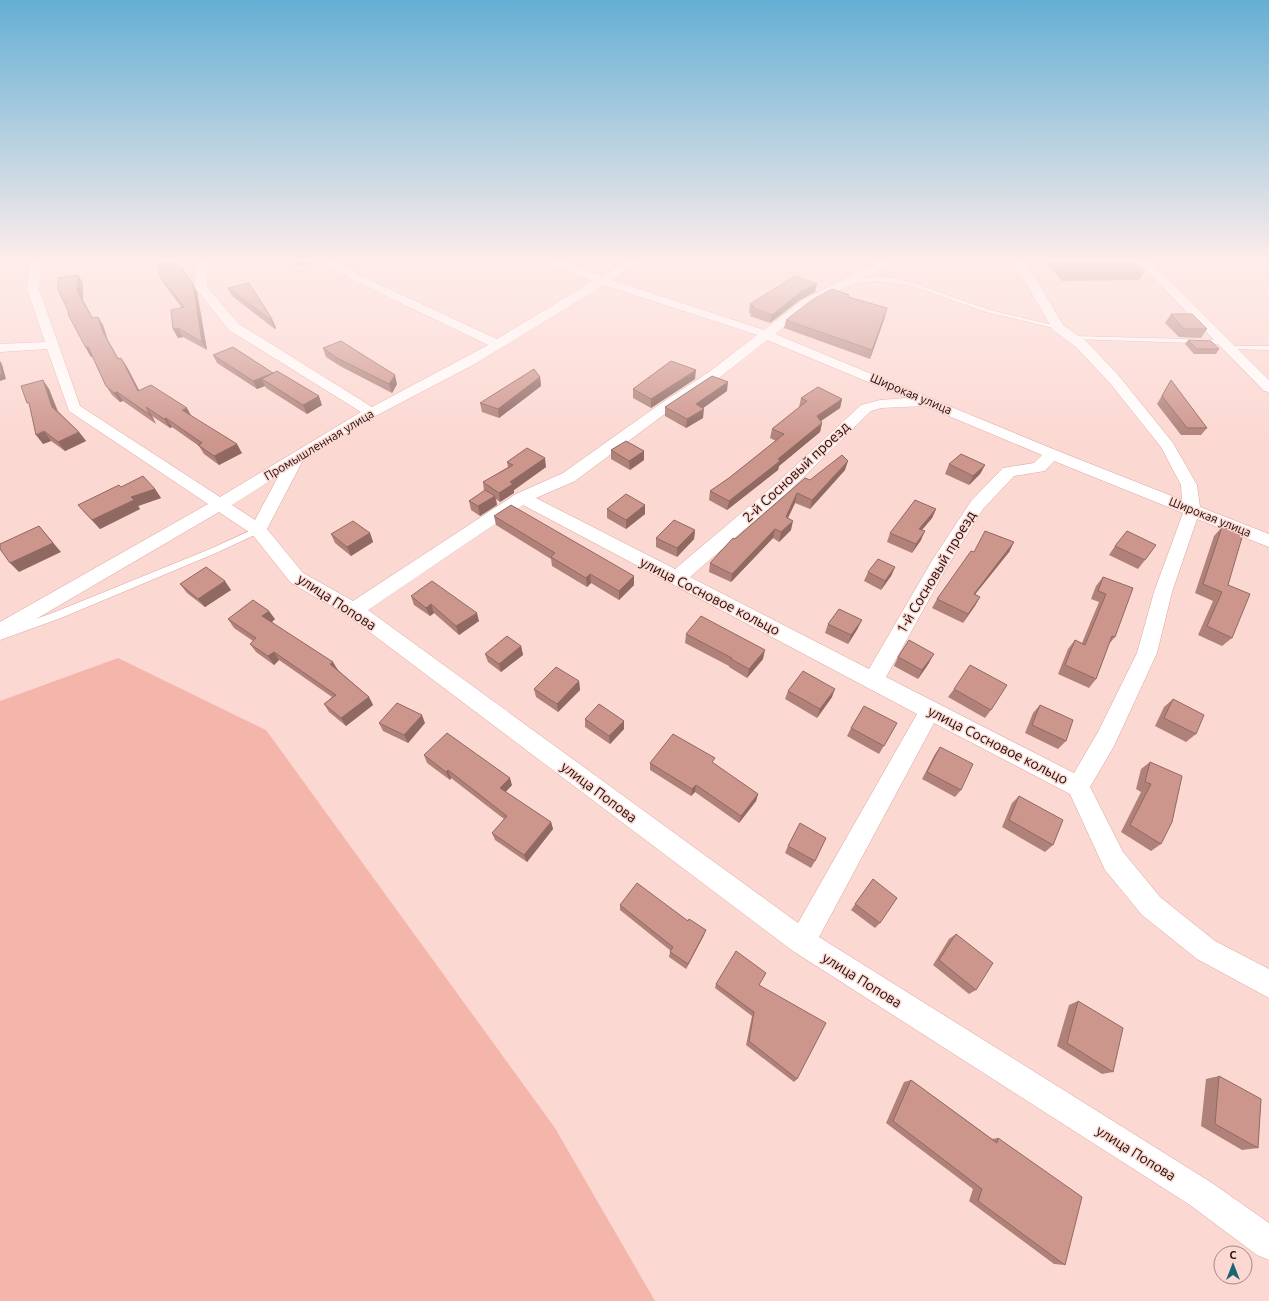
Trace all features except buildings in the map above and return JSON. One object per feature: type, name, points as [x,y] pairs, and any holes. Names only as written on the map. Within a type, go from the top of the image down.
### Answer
[{"type":"street","name":"улица Попова","points":[[44,320],[74,408],[258,530],[297,578],[354,610],[802,942],[1201,1194],[1269,1243]]},
{"type":"street","points":[[228,320],[234,327],[372,413]]},
{"type":"street","points":[[446,320],[497,344]]},
{"type":"street","name":"Промышленная улица","points":[[0,631],[220,504],[372,413],[538,320]]},
{"type":"street","name":"Широкая улица","points":[[721,320],[764,334],[931,402],[1052,454],[1269,541]]},
{"type":"street","points":[[354,610],[522,498],[569,476],[665,407],[714,375],[784,320]]},
{"type":"street","name":"улица Сосновое кольцо","points":[[522,498],[1078,787],[1106,739],[1147,653],[1163,592],[1192,510],[1189,485],[1168,446],[1114,379],[1074,338],[1058,326],[1054,320]]},
{"type":"street","points":[[1201,320],[1269,388]]},
{"type":"street","points":[[0,348],[53,345]]},
{"type":"street","name":"2-й Сосновый проезд","points":[[676,579],[784,486],[866,408],[880,404],[931,402]]},
{"type":"street","name":"1-й Сосновый проезд","points":[[873,681],[939,564],[976,505],[1009,472],[1039,468],[1052,454]]},
{"type":"street","points":[[258,530],[297,457]]},
{"type":"street","points":[[802,942],[930,710]]},
{"type":"street","points":[[1078,787],[1114,861],[1151,906],[1206,950],[1269,984]]},
{"type":"lane","points":[[1029,320],[1058,326]]},
{"type":"lane","points":[[1074,338],[1269,348]]},
{"type":"lane","points":[[0,636],[58,616],[213,551],[258,530]]},
{"type":"shaded area","points":[[118,658],[266,730],[555,1128],[655,1301],[0,1301],[0,701]]}]
